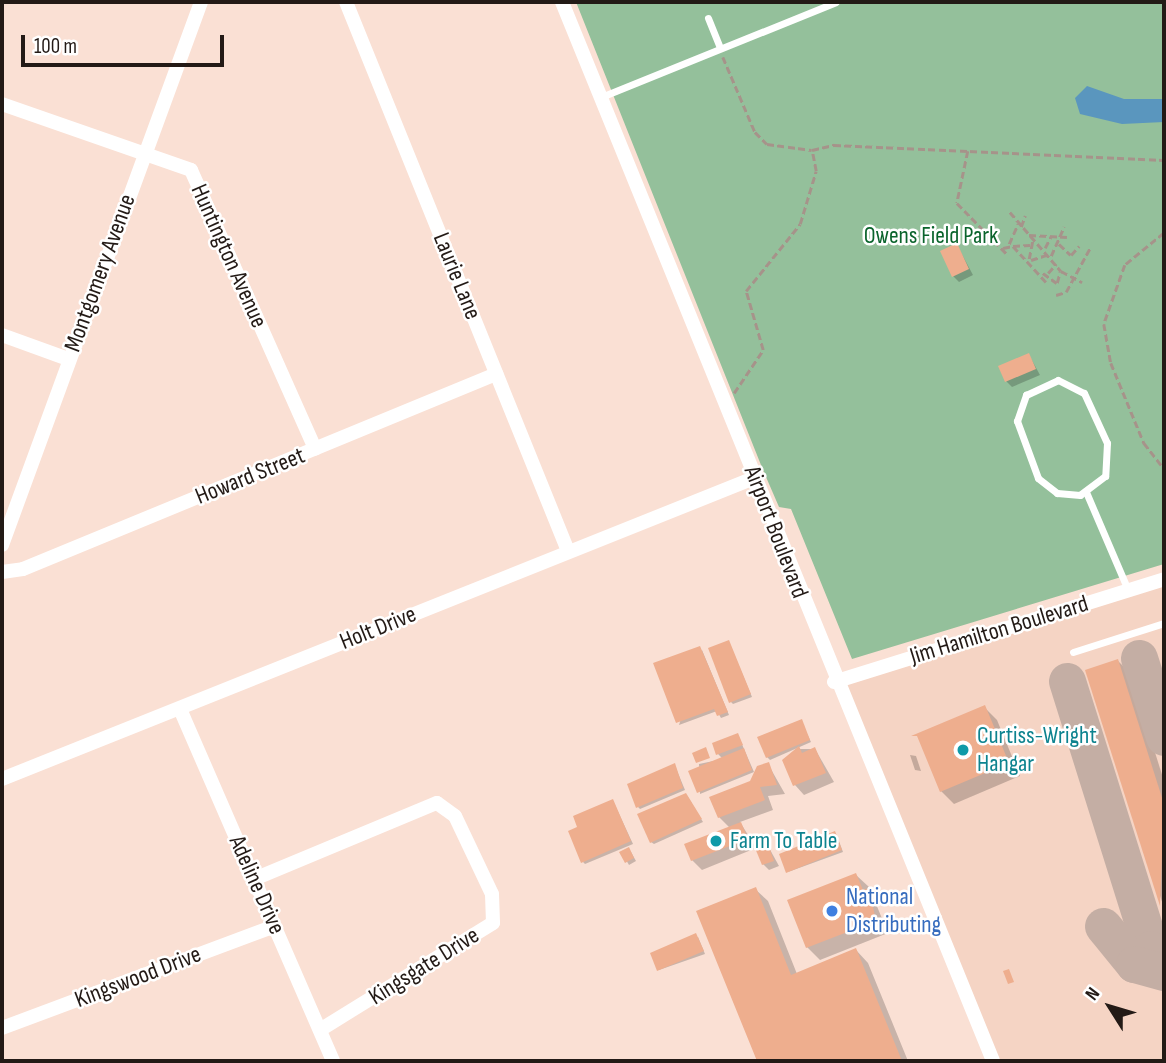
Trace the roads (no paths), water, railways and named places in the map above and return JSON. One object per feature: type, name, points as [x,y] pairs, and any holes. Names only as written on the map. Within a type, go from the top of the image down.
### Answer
[{"type":"street","name":"Montgomery Avenue","points":[[2,545],[143,154],[201,2]]},
{"type":"street","name":"Laurie Lane","points":[[346,2],[568,551]]},
{"type":"street","name":"Airport Boulevard","points":[[562,2],[726,404],[834,682],[993,1061]]},
{"type":"street","name":"Huntington Avenue","points":[[2,104],[191,170],[315,449]]},
{"type":"street","points":[[2,335],[68,359]]},
{"type":"street","name":"Howard Street","points":[[2,572],[23,569],[496,374]]},
{"type":"street","name":"Holt Drive","points":[[2,779],[754,478]]},
{"type":"street","name":"Jim Hamilton Boulevard","points":[[834,682],[1164,579]]},
{"type":"street","name":"Adeline Drive","points":[[180,709],[333,1061]]},
{"type":"street","name":"Kingsgate Drive","points":[[254,879],[437,803],[454,816],[492,894],[493,923],[320,1030]]},
{"type":"street","name":"Kingswood Drive","points":[[2,1028],[275,926]]},
{"type":"lane","points":[[601,97],[836,2]]},
{"type":"lane","points":[[708,18],[720,47]]},
{"type":"lane","points":[[1058,380],[1077,387],[1098,422],[1108,465],[1086,492],[1066,495],[1047,488],[1020,432],[1022,401],[1042,384],[1058,380]]},
{"type":"lane","points":[[1086,492],[1128,590]]},
{"type":"lane","points":[[1073,652],[1164,623]]},
{"type":"water","points":[[1087,86],[1124,99],[1164,99],[1164,122],[1122,124],[1080,114],[1075,98]]},
{"type":"place","name":"Curtiss-Wright Hangar","points":[[963,750]]},
{"type":"place","name":"Farm To Table","points":[[716,841]]},
{"type":"place","name":"National Distributing","points":[[832,911]]},
{"type":"park label","name":"Owens Field Park","points":[[931,236]]}]
